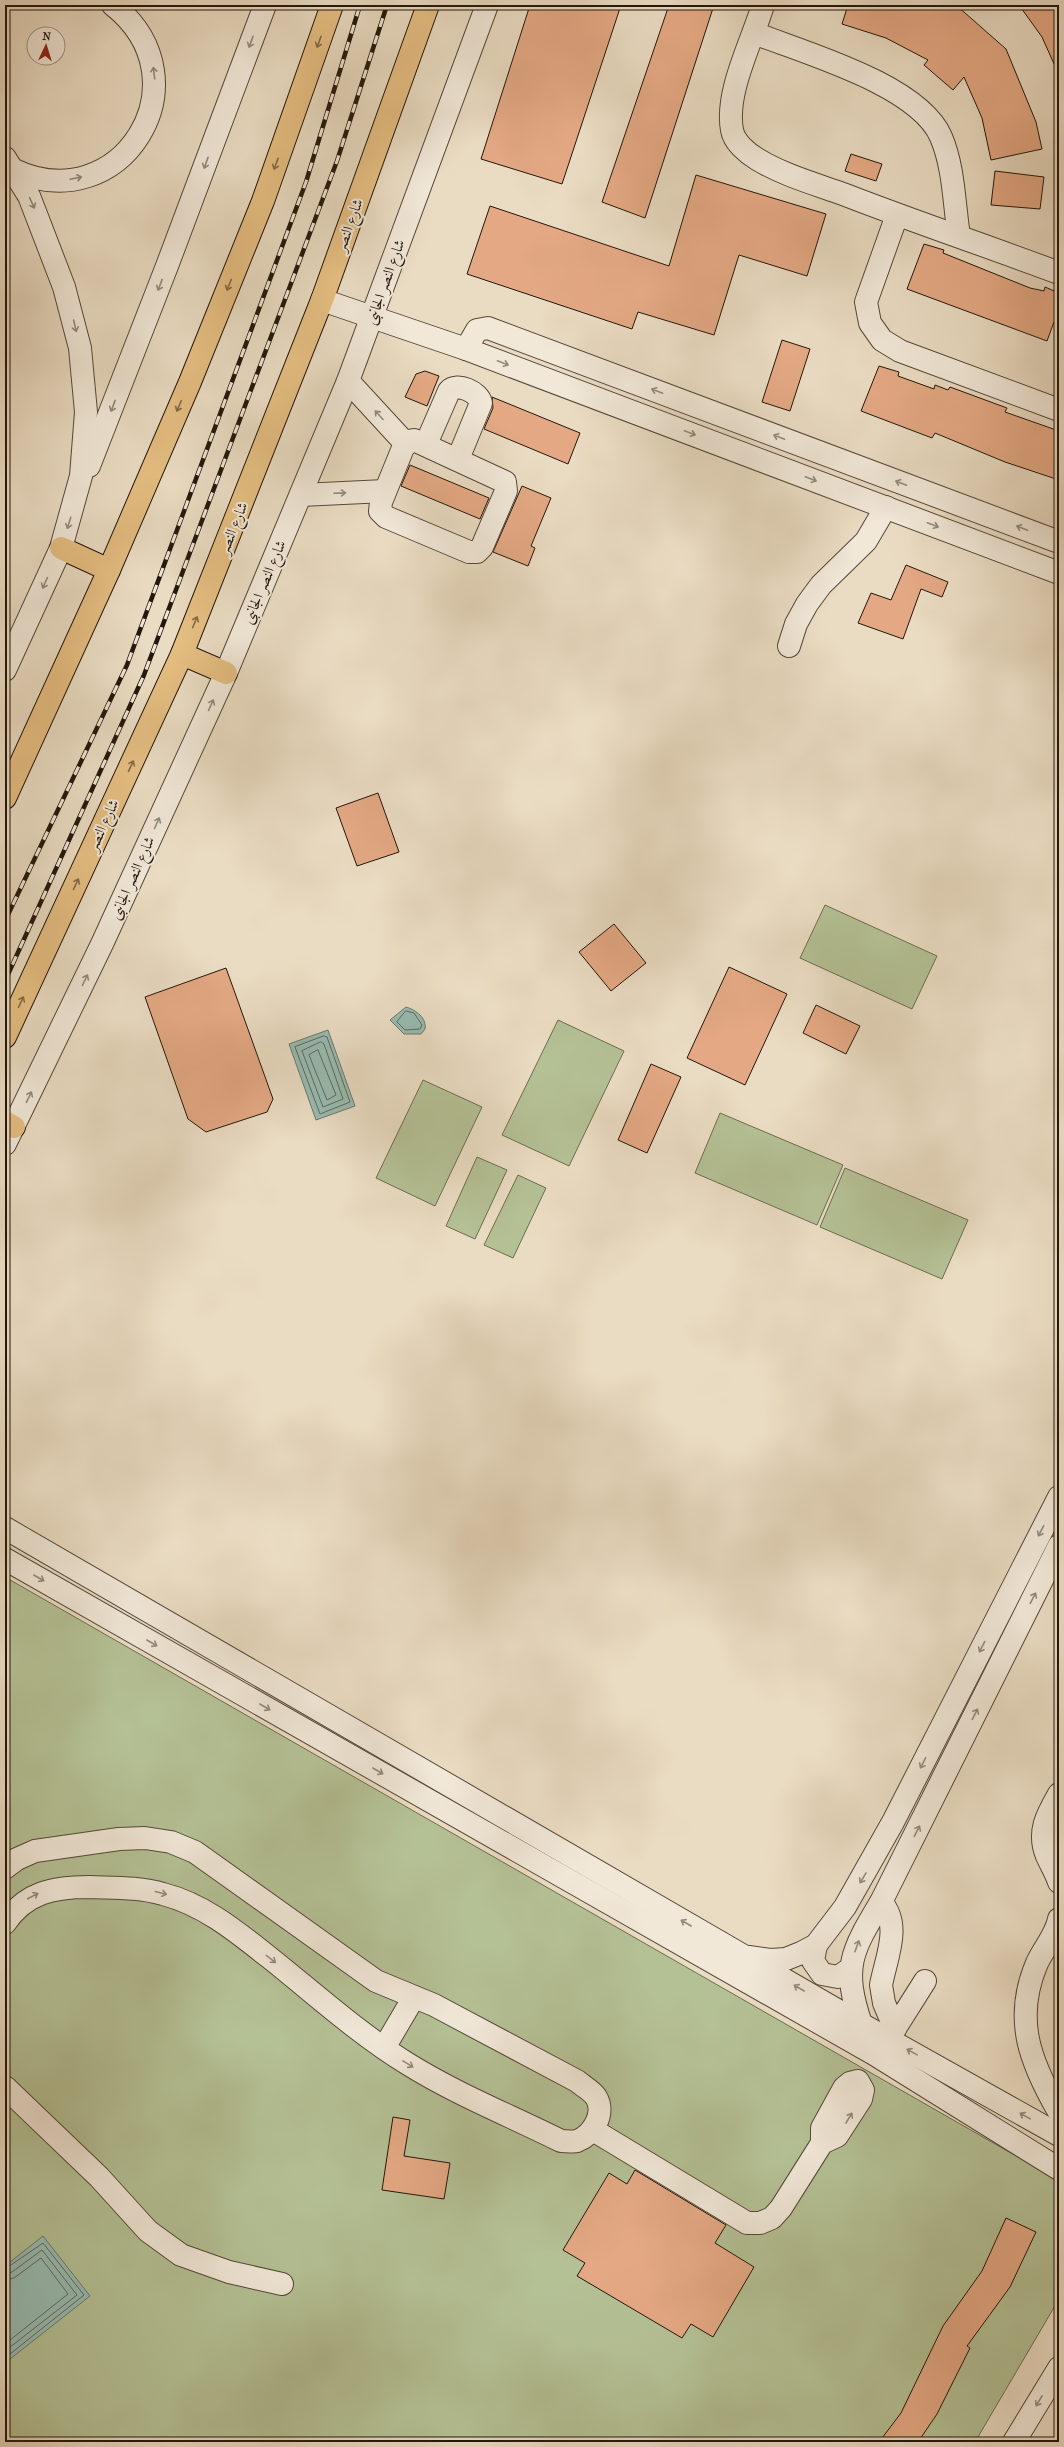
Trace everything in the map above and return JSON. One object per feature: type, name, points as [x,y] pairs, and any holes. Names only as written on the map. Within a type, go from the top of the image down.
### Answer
[{"type":"main road","points":[[5,798],[109,570],[190,382],[262,201],[332,5]]},
{"type":"main road","name":"شارع النصر","points":[[5,1037],[182,654],[322,300],[428,5]]},
{"type":"main road","points":[[61,548],[109,570]]},
{"type":"main road","points":[[182,654],[226,672]]},
{"type":"street","points":[[8,163],[39,179],[55,181],[88,176],[117,161],[139,137],[151,112],[155,91],[151,58],[137,28],[113,5]]},
{"type":"street","points":[[5,670],[61,548],[76,500],[167,266],[265,5]]},
{"type":"street","name":"شارع النصر الجانبى","points":[[8,1131],[102,944],[226,672],[348,381],[487,5]]},
{"type":"street","points":[[763,5],[737,80],[731,107],[732,131],[739,144],[756,159],[776,168],[897,215],[1059,273]]},
{"type":"street","points":[[754,33],[859,74],[898,93],[913,104],[941,136],[947,156],[959,236]]},
{"type":"street","points":[[8,163],[29,196],[42,226],[64,287],[80,348],[86,412],[84,460],[76,500]]},
{"type":"street","points":[[897,215],[866,302],[870,323],[882,340],[900,351],[1059,410]]},
{"type":"street","points":[[322,300],[466,349],[1059,573]]},
{"type":"street","points":[[466,349],[474,333],[480,329],[488,328],[1059,542]]},
{"type":"street","points":[[348,381],[416,444],[458,459],[502,480],[506,485],[506,491],[485,540],[477,552],[469,552],[386,517],[380,511],[379,506],[385,491],[416,444],[449,391],[454,387],[460,387],[477,395],[481,402],[458,459]]},
{"type":"street","points":[[301,494],[385,491]]},
{"type":"street","points":[[789,646],[796,624],[807,604],[821,585],[866,541],[886,507]]},
{"type":"street","points":[[738,1953],[754,1958],[781,1959],[801,1953],[816,1945],[845,1907],[875,1857],[1059,1497]]},
{"type":"street","points":[[5,1528],[861,2024],[1059,2169]]},
{"type":"street","points":[[861,2024],[851,1997],[851,1968],[859,1939],[881,1902],[1059,1546]]},
{"type":"street","points":[[5,1559],[1059,2135]]},
{"type":"street","points":[[1059,1794],[1045,1821],[1042,1833],[1043,1846],[1059,1882]]},
{"type":"street","points":[[5,1868],[17,1859],[35,1851],[119,1839],[145,1838],[171,1842],[195,1852],[376,1980],[452,2014],[577,2081],[596,2096],[600,2106],[598,2119],[592,2130],[576,2141],[561,2141],[435,2079],[384,2048],[210,1913],[163,1894],[138,1888],[58,1888],[42,1891],[28,1899],[16,1909],[5,1923]]},
{"type":"street","points":[[881,1902],[889,1913],[892,1926],[882,1980],[881,1994],[886,2041]]},
{"type":"street","points":[[1059,1919],[1031,1979],[1024,2009],[1026,2033],[1040,2077],[1059,2112]]},
{"type":"street","points":[[816,1945],[813,1961],[822,1974],[838,1977],[851,1968]]},
{"type":"street","points":[[592,2130],[747,2223],[760,2224],[772,2218],[822,2143],[837,2136],[861,2099],[863,2090],[858,2081],[925,1981]]},
{"type":"street","points":[[384,2048],[414,1997]]},
{"type":"street","points":[[5,2087],[99,2177],[153,2235],[181,2255],[229,2272],[282,2284]]},
{"type":"street","points":[[1014,2442],[1059,2368]]},
{"type":"green space","points":[[825,905],[937,956],[912,1009],[800,958]]},
{"type":"green space","points":[[558,1020],[624,1051],[569,1166],[502,1135]]},
{"type":"green space","points":[[423,1080],[482,1107],[435,1206],[376,1178]]},
{"type":"green space","points":[[720,1113],[843,1165],[817,1225],[695,1173]]},
{"type":"green space","points":[[477,1157],[507,1170],[475,1239],[446,1226]]},
{"type":"green space","points":[[845,1168],[968,1220],[942,1279],[820,1227]]},
{"type":"green space","points":[[518,1175],[546,1188],[513,1258],[484,1245]]},
{"type":"green space","points":[[5,1577],[1058,2180],[1059,2299],[975,2442],[5,2442]]},
{"type":"water","points":[[406,1007],[417,1012],[423,1018],[425,1029],[421,1034],[404,1034],[390,1020]]},
{"type":"water","points":[[328,1030],[355,1106],[316,1120],[289,1044]]},
{"type":"water","points":[[43,2236],[90,2296],[5,2363],[5,2266]]},
{"type":"building","points":[[530,5],[621,5],[562,184],[481,159]]},
{"type":"building","points":[[669,5],[714,5],[645,218],[602,202]]},
{"type":"building","points":[[848,5],[956,5],[1006,49],[1036,122],[1042,149],[991,160],[982,118],[964,77],[953,90],[924,65],[928,60],[886,38],[842,24]]},
{"type":"building","points":[[1019,5],[1059,5],[1059,75],[1042,37]]},
{"type":"building","points":[[851,154],[882,164],[876,181],[845,171]]},
{"type":"building","points":[[995,171],[1044,177],[1040,209],[991,205]]},
{"type":"building","points":[[696,175],[826,214],[807,276],[739,255],[714,335],[638,312],[632,329],[467,274],[490,206],[669,266]]},
{"type":"building","points":[[924,244],[944,250],[943,253],[1030,288],[1044,291],[1045,287],[1059,293],[1059,325],[1054,322],[1047,341],[907,289]]},
{"type":"building","points":[[782,340],[810,349],[790,411],[762,402]]},
{"type":"building","points":[[879,366],[899,372],[898,376],[934,389],[935,385],[948,390],[950,387],[1007,408],[1005,412],[1059,431],[1059,480],[1005,462],[935,433],[932,438],[861,411]]},
{"type":"building","points":[[425,371],[439,376],[427,406],[405,397],[416,374]]},
{"type":"building","points":[[492,397],[580,433],[568,464],[484,429],[493,408]]},
{"type":"building","points":[[410,465],[489,498],[480,519],[401,486]]},
{"type":"building","points":[[522,486],[551,498],[531,546],[535,548],[528,566],[493,552]]},
{"type":"building","points":[[906,565],[948,582],[942,597],[921,589],[903,639],[858,623],[871,593],[891,600]]},
{"type":"building","points":[[378,793],[399,852],[357,866],[336,808]]},
{"type":"building","points":[[614,924],[646,963],[611,991],[579,952]]},
{"type":"building","points":[[729,967],[787,994],[745,1085],[687,1058]]},
{"type":"building","points":[[226,968],[273,1099],[267,1112],[206,1132],[188,1119],[145,997]]},
{"type":"building","points":[[816,1005],[860,1026],[846,1054],[803,1033]]},
{"type":"building","points":[[651,1064],[681,1077],[647,1153],[618,1140]]},
{"type":"building","points":[[393,2117],[410,2120],[404,2156],[450,2163],[444,2199],[382,2190]]},
{"type":"building","points":[[635,2170],[726,2225],[715,2243],[754,2267],[713,2337],[691,2324],[682,2338],[577,2276],[585,2263],[563,2250],[609,2173],[627,2184]]},
{"type":"building","points":[[1006,2218],[1036,2232],[1010,2287],[967,2346],[970,2348],[937,2414],[918,2442],[879,2442],[901,2413],[943,2326],[982,2271]]},
{"type":"railway","points":[[5,921],[127,665],[306,182],[360,5]]},
{"type":"railway","points":[[5,981],[144,675],[337,161],[387,5]]}]
